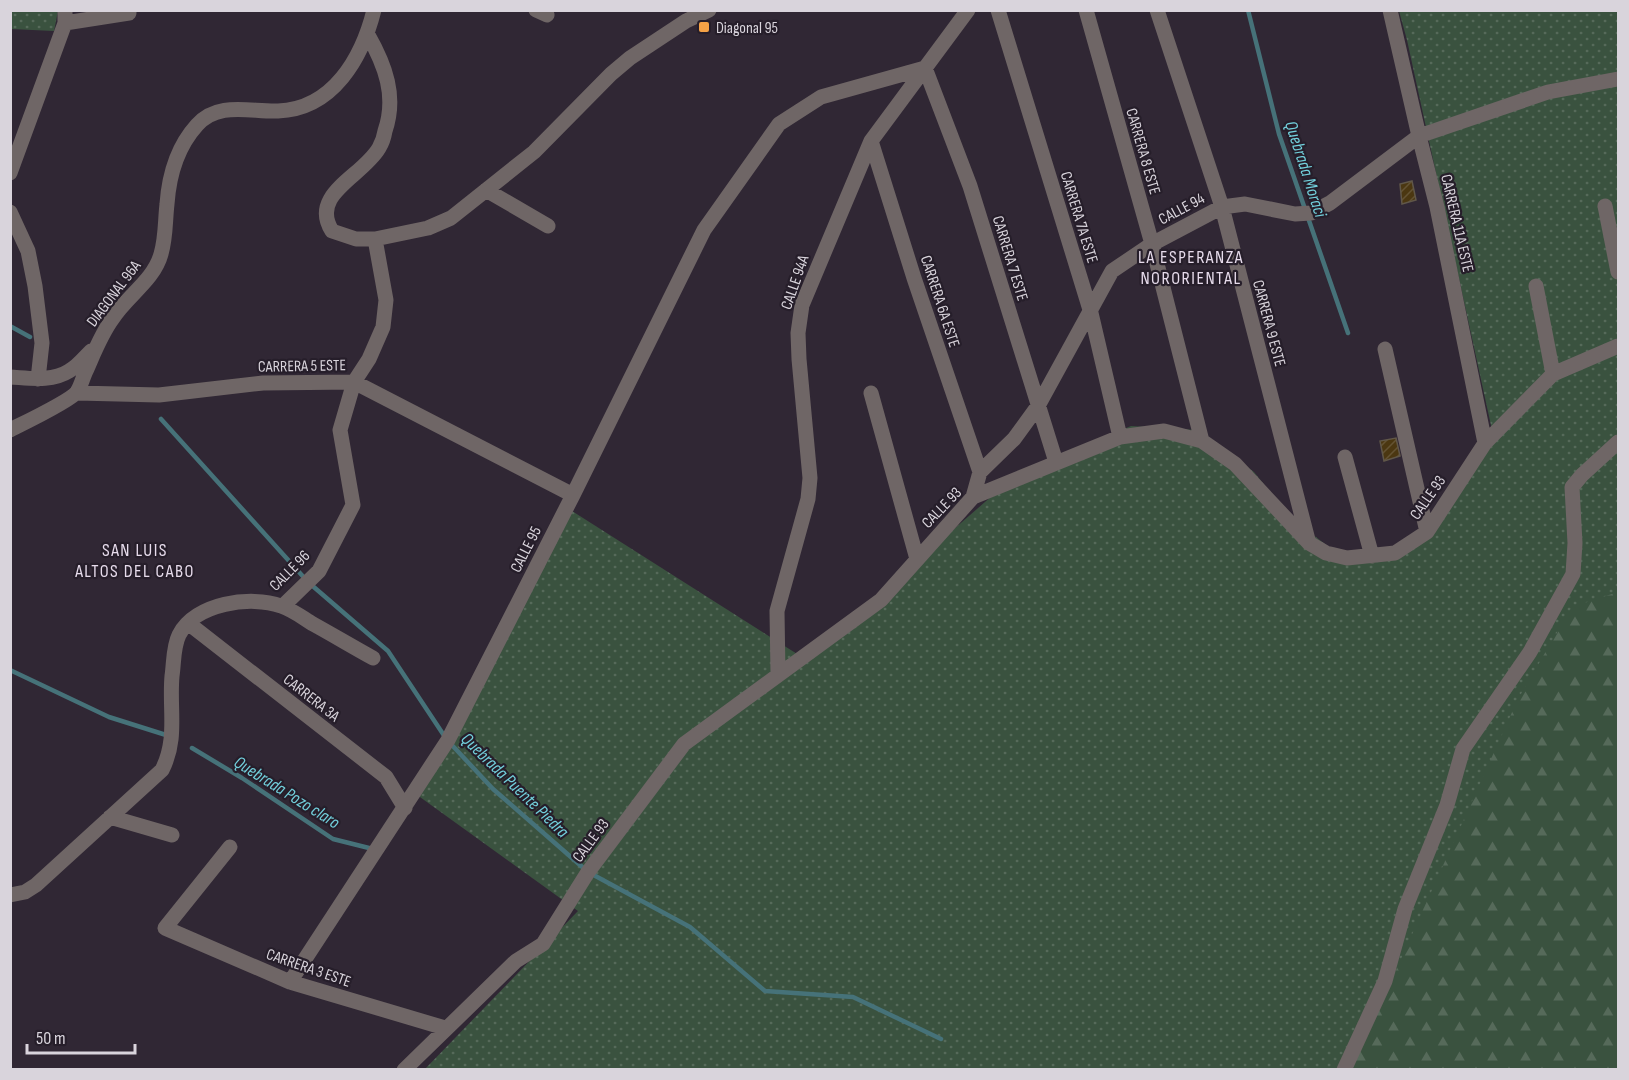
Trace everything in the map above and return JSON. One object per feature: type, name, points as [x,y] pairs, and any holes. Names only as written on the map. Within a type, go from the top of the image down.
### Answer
[{"type":"street","name":"DIAGONAL 96A","points":[[76,393],[97,345],[112,319],[128,298],[149,278],[161,256],[173,165],[186,139],[198,123],[223,109],[279,111],[301,108],[319,100],[350,69],[368,35],[374,10]]},
{"type":"street","points":[[368,35],[379,55],[388,81],[390,101],[388,124],[380,147],[370,160],[330,198],[325,209],[326,221],[332,231],[356,239],[375,239],[440,224],[534,152],[611,74],[630,58],[686,21],[709,10]]},
{"type":"street","name":"CALLE 94A","points":[[778,674],[777,611],[808,499],[810,478],[798,333],[802,305],[871,141],[968,10]]},
{"type":"street","name":"CARRERA 7A ESTE","points":[[998,10],[1091,312],[1120,437]]},
{"type":"street","name":"CARRERA 8 ESTE","points":[[1086,10],[1152,244],[1202,441]]},
{"type":"street","name":"CARRERA 9 ESTE","points":[[1157,10],[1222,207],[1309,543]]},
{"type":"street","name":"CARRERA 11A ESTE","points":[[1390,10],[1437,207],[1485,443]]},
{"type":"street","points":[[10,173],[65,17],[129,13]]},
{"type":"street","name":"CALLE 95","points":[[290,982],[448,740],[573,495],[704,230],[779,124],[821,97],[925,68]]},
{"type":"street","name":"CARRERA 7 ESTE","points":[[925,68],[970,186],[1056,462]]},
{"type":"street","name":"CALLE 94","points":[[980,472],[1014,439],[1038,406],[1112,271],[1152,244],[1222,207],[1245,204],[1303,213],[1330,203],[1419,136],[1548,92],[1618,79]]},
{"type":"street","name":"CARRERA 6A ESTE","points":[[871,141],[914,278],[980,472]]},
{"type":"street","points":[[486,190],[548,226]]},
{"type":"street","points":[[1605,206],[1618,272]]},
{"type":"street","points":[[10,212],[28,251],[35,286],[42,343],[38,379]]},
{"type":"street","name":"CALLE 96","points":[[188,623],[211,608],[240,602],[262,600],[283,606],[319,571],[353,505],[340,430],[354,382],[369,358],[383,327],[386,300],[375,239]]},
{"type":"street","points":[[1536,286],[1552,374]]},
{"type":"street","points":[[10,377],[38,379],[69,372],[97,345]]},
{"type":"street","name":"CALLE 93","points":[[405,1070],[516,961],[543,944],[588,872],[684,744],[881,600],[973,497],[1120,437],[1164,431],[1202,441],[1235,464],[1309,543],[1326,553],[1347,558],[1395,553],[1427,532],[1485,443],[1552,374],[1618,346]]},
{"type":"street","points":[[1386,349],[1427,532]]},
{"type":"street","name":"CARRERA 5 ESTE","points":[[76,393],[159,395],[263,383],[354,382],[573,495]]},
{"type":"street","points":[[10,430],[76,393]]},
{"type":"street","points":[[871,393],[917,559]]},
{"type":"street","points":[[1344,1070],[1384,981],[1405,909],[1447,805],[1463,749],[1530,652],[1573,574],[1575,543],[1572,487],[1581,475],[1618,442]]},
{"type":"street","points":[[1345,456],[1372,556]]},
{"type":"street","points":[[973,497],[980,472]]},
{"type":"street","points":[[283,606],[373,658]]},
{"type":"street","points":[[10,895],[25,892],[36,885],[162,770],[169,755],[172,735],[172,682],[175,653],[179,636],[188,623]]},
{"type":"street","name":"CARRERA 3A","points":[[188,623],[386,777],[405,808]]},
{"type":"street","points":[[110,817],[172,835]]},
{"type":"street","name":"CARRERA 3 ESTE","points":[[230,847],[165,928],[290,982],[446,1028]]},
{"type":"green space","points":[[11,11],[58,11],[54,31],[11,29]]},
{"type":"green space","points":[[1399,11],[1618,11],[1618,1069],[425,1069],[578,911],[413,792],[572,511],[805,659],[993,495],[1072,451],[1131,426],[1197,430],[1254,472],[1291,518],[1338,554],[1393,555],[1440,523],[1492,430]]},
{"type":"green space","points":[[1618,592],[1618,1069],[1351,1070],[1518,699],[1572,607]]},
{"type":"building","points":[[1412,181],[1416,200],[1402,204],[1400,184]]},
{"type":"building","points":[[1396,438],[1400,456],[1384,461],[1380,441]]},
{"type":"waterway","name":"Quebrada Moraci","points":[[1248,10],[1279,134],[1348,333]]},
{"type":"waterway","name":"Quebrada Puente Piedra","points":[[10,326],[30,337]]},
{"type":"waterway","name":"Quebrada Puente Piedra","points":[[161,419],[308,582],[388,651],[445,737]]},
{"type":"waterway","name":"Quebrada Pozo claro","points":[[10,670],[109,717],[166,735]]},
{"type":"waterway","name":"Quebrada Puente Piedra","points":[[450,743],[493,789],[588,872],[690,927],[765,991],[853,997],[941,1039]]},
{"type":"waterway","name":"Quebrada Pozo claro","points":[[192,748],[242,778],[333,839],[373,849]]},
{"type":"place","name":"Diagonal 95","points":[[704,27]]},
{"type":"district","name":"LA ESPERANZA NORORIENTAL","points":[[1191,267]]},
{"type":"district","name":"SAN LUIS ALTOS DEL CABO","points":[[135,560]]}]
